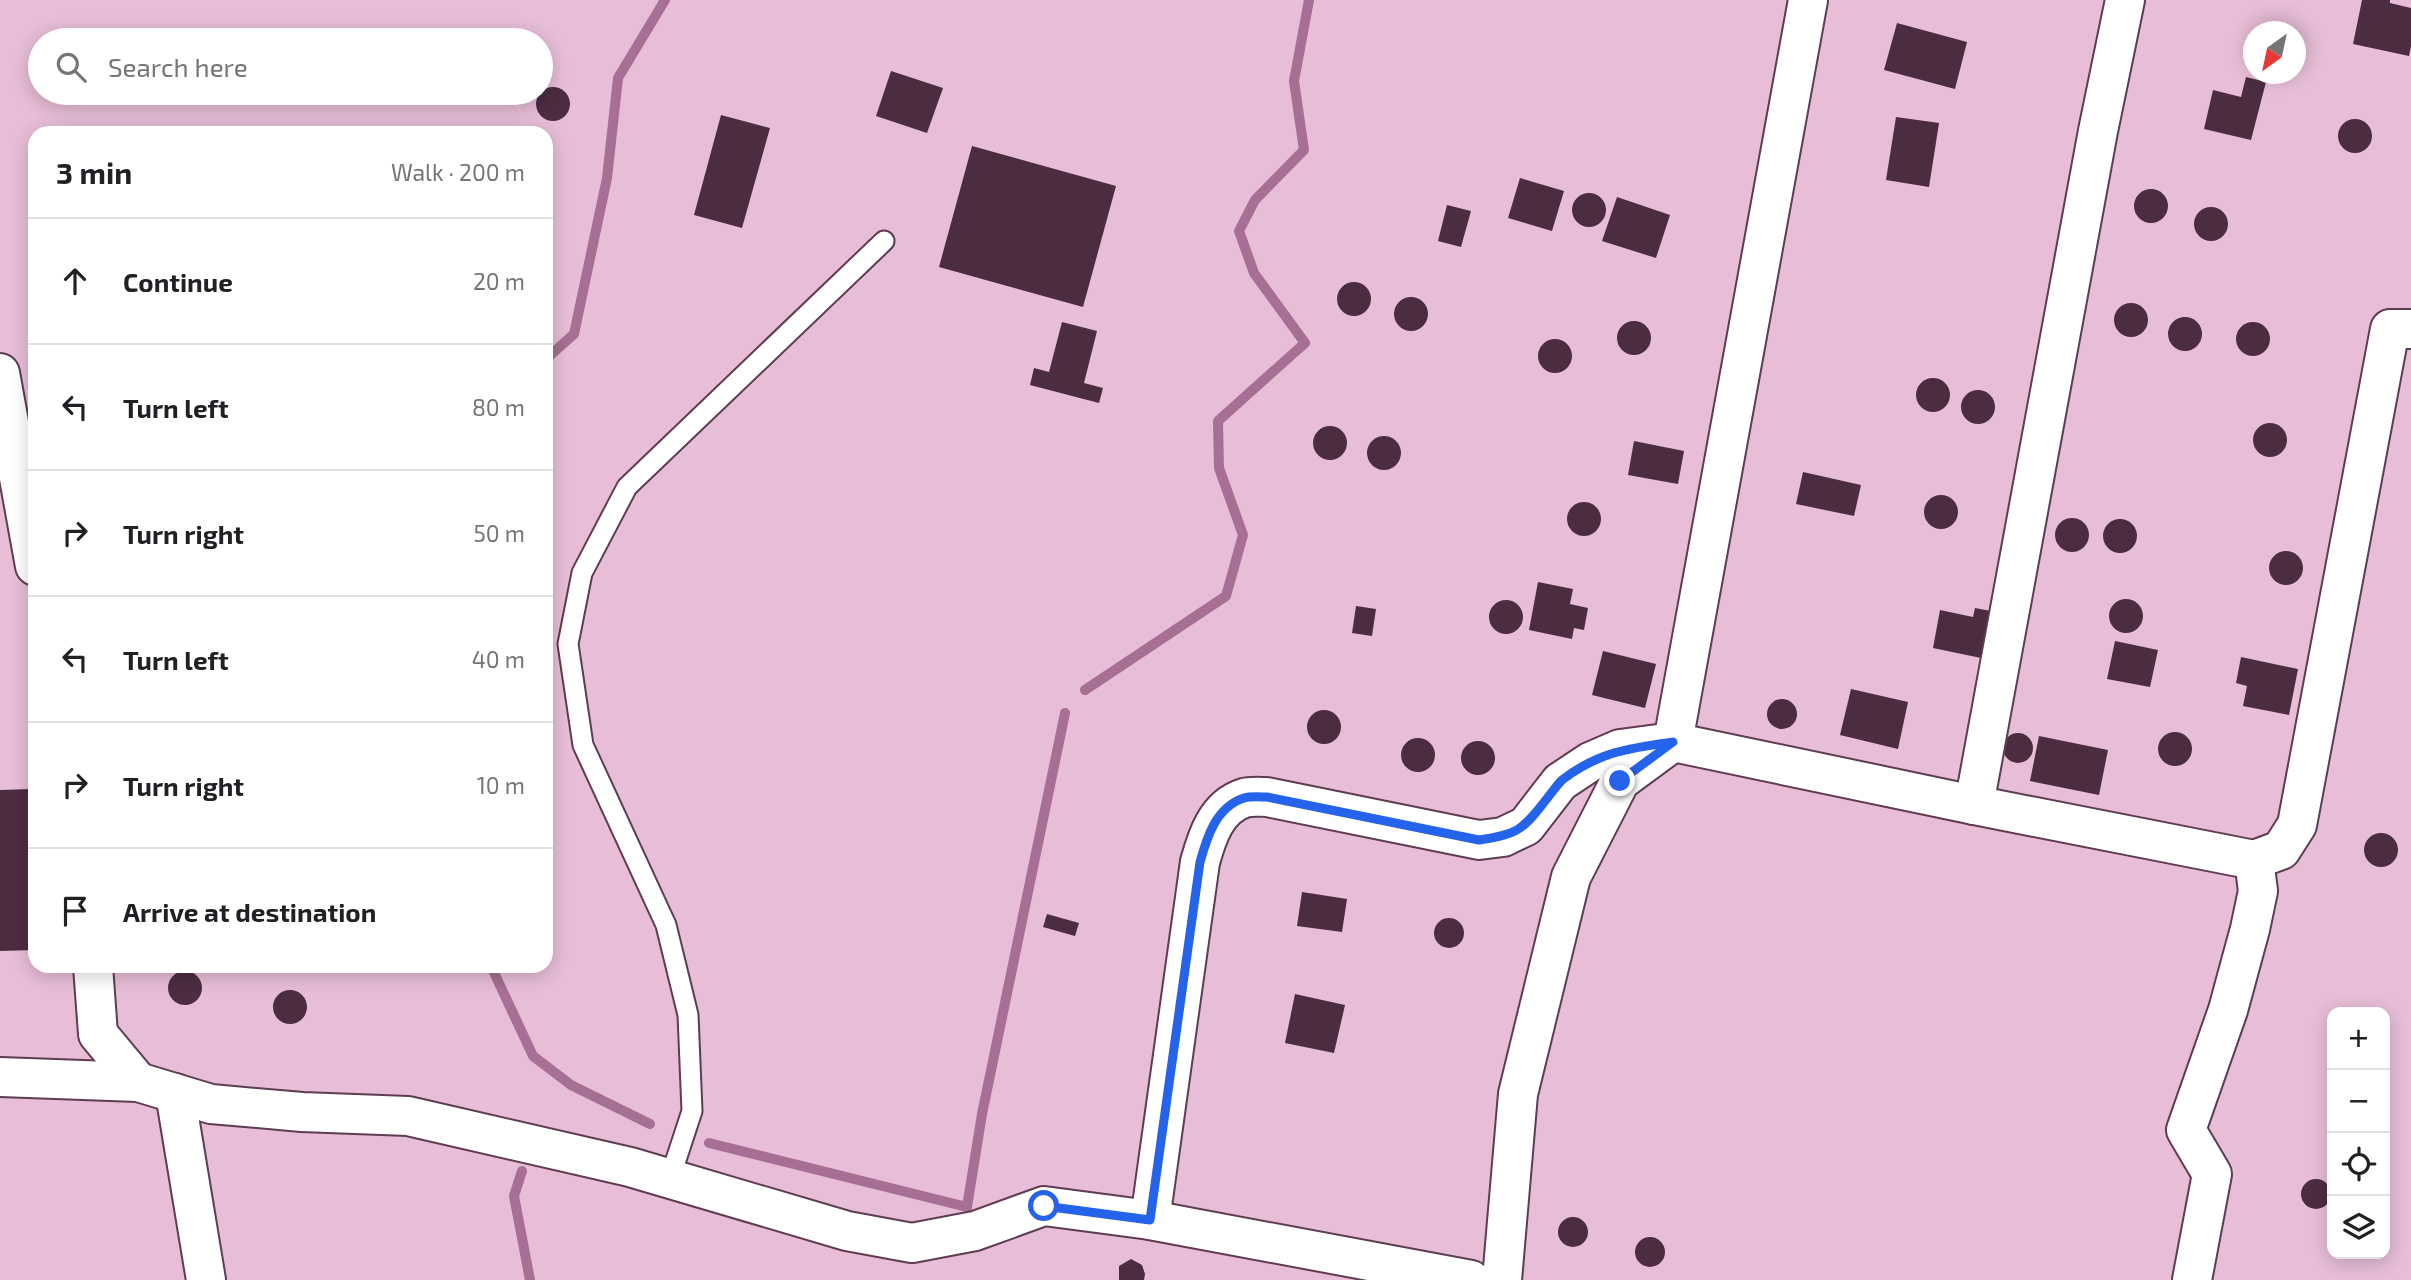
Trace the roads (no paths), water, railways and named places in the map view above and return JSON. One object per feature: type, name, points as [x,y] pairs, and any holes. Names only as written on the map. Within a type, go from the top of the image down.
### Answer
[{"type":"street","points":[[1502,1280],[1518,1094],[1571,877],[1620,781],[1673,742],[1808,0]]},
{"type":"street","points":[[1974,805],[2098,131],[2125,0]]},
{"type":"street","points":[[1150,1220],[1200,862],[1208,831],[1225,810],[1244,798],[1267,797],[1479,840],[1503,836],[1526,826],[1560,782],[1590,762],[1620,749],[1673,742],[2254,860],[2281,850],[2297,825],[2390,329],[2411,329]]},
{"type":"street","points":[[0,373],[28,527]]},
{"type":"street","points":[[2192,1280],[2212,1174],[2186,1130],[2228,1010],[2250,929],[2258,891],[2254,860]]},
{"type":"street","points":[[94,973],[98,1034],[138,1082]]},
{"type":"street","points":[[0,1077],[138,1082],[211,1104],[302,1112],[408,1116],[630,1167],[847,1231],[912,1243],[975,1231],[1044,1206],[1150,1220],[1471,1280]]},
{"type":"street","points":[[175,1093],[206,1280]]},
{"type":"lane","points":[[670,1178],[692,1111],[688,1015],[666,925],[583,745],[568,644],[582,573],[627,487],[884,241]]},
{"type":"waterway","points":[[553,353],[574,334],[607,178],[618,78],[665,0]]},
{"type":"waterway","points":[[1085,690],[1226,596],[1243,535],[1219,468],[1218,421],[1305,343],[1254,273],[1239,231],[1255,200],[1304,150],[1294,81],[1309,0]]},
{"type":"waterway","points":[[709,1143],[967,1207],[982,1114],[1065,713]]},
{"type":"waterway","points":[[494,973],[533,1056],[571,1085],[650,1124]]},
{"type":"waterway","points":[[522,1171],[514,1196],[530,1280]]}]
